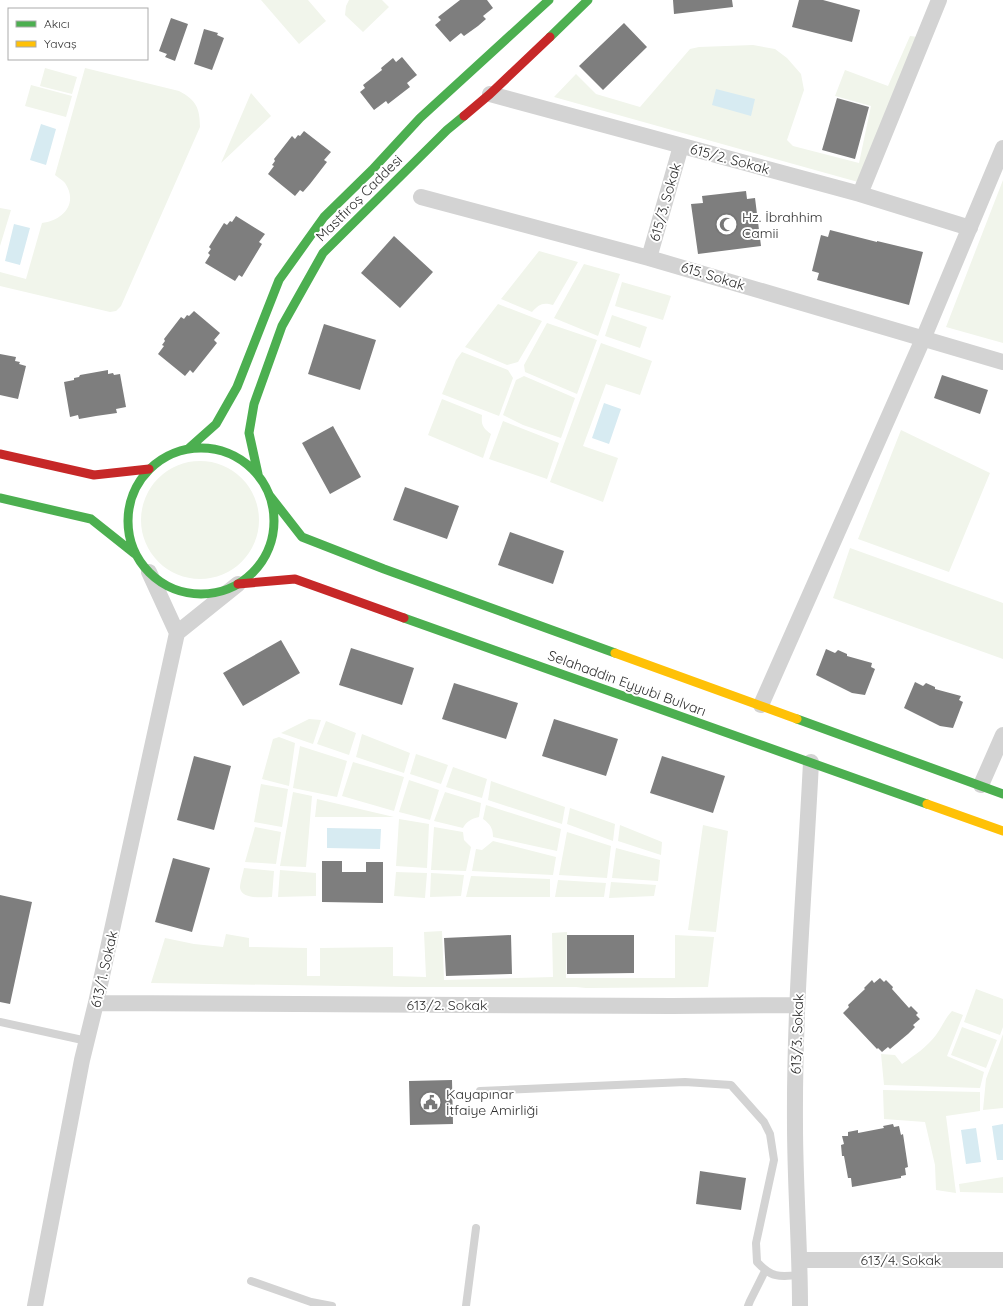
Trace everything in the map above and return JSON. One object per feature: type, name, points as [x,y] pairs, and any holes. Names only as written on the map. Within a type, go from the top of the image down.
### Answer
[{"type":"main road","name":"Mastfıroş Caddesi","points":[[189,448],[216,424],[237,387],[256,342],[278,280],[324,217],[372,170],[420,118],[549,0]]},
{"type":"main road","name":"Mastfıroş Caddesi","points":[[258,474],[249,433],[254,404],[282,326],[324,253],[354,221],[447,130],[490,94],[588,0]]},
{"type":"main road","points":[[0,498],[91,519],[135,554],[149,572],[167,586],[189,593],[214,593],[238,584],[258,568],[270,546],[275,521],[270,496],[258,474],[238,458],[214,449],[189,448],[167,456],[149,469],[135,488],[128,509],[128,532],[135,554]]},
{"type":"main road","points":[[0,454],[94,475],[149,469]]},
{"type":"main road","name":"Selahaddin Eyyubi Bulvarı","points":[[270,496],[302,537],[391,572],[1003,794]]},
{"type":"main road","name":"Selahaddin Eyyubi Bulvarı","points":[[238,584],[295,579],[1003,831]]},
{"type":"street","points":[[860,194],[939,0]]},
{"type":"street","name":"615/2. Sokak","points":[[490,94],[860,194],[970,228]]},
{"type":"street","name":"615/3. Sokak","points":[[649,258],[681,146]]},
{"type":"street","points":[[761,705],[923,339],[1003,148]]},
{"type":"street","name":"615. Sokak","points":[[421,197],[649,258],[1003,362]]},
{"type":"street","points":[[149,572],[177,633],[238,584]]},
{"type":"street","name":"613/1. Sokak","points":[[35,1306],[87,1041],[177,633]]},
{"type":"street","points":[[981,785],[1003,735]]},
{"type":"street","name":"613/3. Sokak","points":[[800,1306],[795,1125],[797,1005],[811,762]]},
{"type":"street","name":"613/2. Sokak","points":[[96,1003],[664,1006],[797,1005]]},
{"type":"street","name":"613/4. Sokak","points":[[800,1267],[1003,1260]]},
{"type":"lane","points":[[0,1022],[87,1041]]},
{"type":"lane","points":[[480,1091],[685,1082],[731,1085],[764,1122],[770,1134],[774,1160],[756,1243],[757,1262],[765,1271],[780,1277],[800,1267]]},
{"type":"lane","points":[[466,1306],[476,1228]]},
{"type":"lane","points":[[748,1306],[765,1271]]},
{"type":"lane","points":[[251,1281],[311,1302],[332,1306]]},
{"type":"shaded area","points":[[261,0],[308,0],[326,21],[299,44]]},
{"type":"shaded area","points":[[349,0],[382,0],[389,7],[363,32],[345,15],[346,6]]},
{"type":"shaded area","points":[[910,36],[918,37],[858,182],[554,97],[576,74],[596,94],[640,107],[690,49],[699,47],[753,45],[775,49],[787,58],[801,74],[804,90],[787,140],[793,146],[859,163],[871,106],[835,96],[845,70],[888,86]]},
{"type":"shaded area","points":[[45,68],[77,77],[72,94],[40,86]]},
{"type":"shaded area","points":[[85,68],[179,91],[185,94],[196,105],[200,120],[200,127],[121,306],[116,311],[110,312],[0,286],[0,272],[26,279],[42,223],[49,222],[62,215],[69,204],[69,191],[64,182],[55,175]]},
{"type":"shaded area","points":[[31,85],[72,96],[66,117],[25,106]]},
{"type":"shaded area","points":[[716,89],[755,99],[751,116],[712,105]]},
{"type":"shaded area","points":[[251,93],[271,116],[221,163]]},
{"type":"shaded area","points":[[41,124],[56,129],[46,165],[30,160]]},
{"type":"shaded area","points":[[1003,180],[1003,343],[946,327]]},
{"type":"shaded area","points":[[0,208],[11,210],[0,246]]},
{"type":"shaded area","points":[[14,224],[30,228],[20,265],[5,261]]},
{"type":"shaded area","points":[[539,251],[578,262],[553,305],[541,304],[532,312],[501,299]]},
{"type":"shaded area","points":[[584,264],[620,274],[598,336],[554,318]]},
{"type":"shaded area","points":[[622,282],[671,296],[663,320],[615,306]]},
{"type":"shaded area","points":[[498,304],[542,321],[518,362],[507,365],[465,347]]},
{"type":"shaded area","points":[[612,315],[647,327],[640,348],[605,336]]},
{"type":"shaded area","points":[[547,323],[597,340],[577,394],[525,372],[524,365]]},
{"type":"shaded area","points":[[601,343],[652,361],[640,395],[606,384],[583,446],[618,458],[603,502],[550,482]]},
{"type":"shaded area","points":[[462,352],[508,370],[513,378],[499,416],[442,394],[456,360]]},
{"type":"shaded area","points":[[524,376],[575,398],[561,438],[523,425],[503,415],[516,380]]},
{"type":"shaded area","points":[[442,399],[482,415],[483,426],[491,434],[483,458],[428,435]]},
{"type":"shaded area","points":[[604,403],[621,409],[609,444],[592,438]]},
{"type":"shaded area","points":[[503,421],[559,443],[547,479],[489,459]]},
{"type":"shaded area","points":[[901,430],[990,473],[949,572],[858,539]]},
{"type":"shaded area","points":[[200,461],[222,466],[233,471],[249,487],[254,498],[259,520],[254,542],[249,553],[233,569],[222,574],[200,579],[178,574],[167,569],[151,553],[146,542],[141,520],[146,498],[151,487],[167,471],[178,466]]},
{"type":"shaded area","points":[[850,548],[1003,603],[1003,659],[833,598]]},
{"type":"shaded area","points":[[309,719],[321,720],[313,744],[281,733]]},
{"type":"shaded area","points":[[326,721],[356,733],[349,755],[317,744]]},
{"type":"shaded area","points":[[362,734],[410,753],[404,773],[356,757]]},
{"type":"shaded area","points":[[279,737],[295,743],[289,786],[262,779],[273,739]]},
{"type":"shaded area","points":[[300,746],[347,761],[337,797],[293,788]]},
{"type":"shaded area","points":[[416,754],[448,765],[441,784],[410,774]]},
{"type":"shaded area","points":[[353,762],[404,777],[394,811],[342,796]]},
{"type":"shaded area","points":[[453,767],[487,779],[482,798],[446,787]]},
{"type":"shaded area","points":[[409,780],[439,790],[430,820],[399,812]]},
{"type":"shaded area","points":[[491,781],[565,807],[562,824],[488,800]]},
{"type":"shaded area","points":[[261,784],[288,789],[282,827],[254,822]]},
{"type":"shaded area","points":[[293,792],[312,796],[306,867],[280,866]]},
{"type":"shaded area","points":[[445,792],[481,803],[479,817],[470,821],[463,828],[434,821]]},
{"type":"shaded area","points":[[317,799],[394,817],[315,817]]},
{"type":"shaded area","points":[[486,805],[561,829],[557,851],[493,837],[491,826],[483,819]]},
{"type":"shaded area","points":[[570,808],[615,824],[613,841],[567,824]]},
{"type":"shaded area","points":[[399,819],[429,824],[427,868],[396,866]]},
{"type":"shaded area","points":[[620,825],[662,842],[661,855],[618,841]]},
{"type":"shaded area","points":[[703,825],[728,831],[716,932],[688,930]]},
{"type":"shaded area","points":[[255,827],[281,832],[276,864],[245,862]]},
{"type":"shaded area","points":[[434,827],[463,832],[464,840],[471,847],[466,871],[431,870]]},
{"type":"shaded area","points":[[327,828],[381,829],[380,849],[327,848]]},
{"type":"shaded area","points":[[567,832],[611,846],[607,878],[559,875]]},
{"type":"shaded area","points":[[493,841],[556,857],[553,875],[472,871],[476,849],[482,850]]},
{"type":"shaded area","points":[[616,848],[660,860],[658,881],[612,878]]},
{"type":"shaded area","points":[[244,868],[274,871],[272,897],[254,897],[242,892],[240,886]]},
{"type":"shaded area","points":[[280,870],[316,873],[316,896],[278,897]]},
{"type":"shaded area","points":[[396,872],[427,873],[425,898],[394,896]]},
{"type":"shaded area","points":[[431,873],[464,875],[461,896],[430,897]]},
{"type":"shaded area","points":[[471,876],[550,879],[550,897],[466,897]]},
{"type":"shaded area","points":[[558,880],[606,883],[604,897],[555,897]]},
{"type":"shaded area","points":[[611,882],[656,885],[654,896],[609,898]]},
{"type":"shaded area","points":[[442,931],[444,980],[553,977],[552,933],[567,932],[566,978],[675,978],[675,935],[714,937],[708,987],[406,987],[151,983],[165,938],[194,944],[223,947],[226,934],[249,938],[249,947],[307,948],[307,976],[320,976],[320,948],[393,947],[393,976],[426,977],[424,932]]},
{"type":"shaded area","points":[[976,989],[1003,999],[1003,1027],[1000,1035],[964,1022]]},
{"type":"shaded area","points":[[952,1011],[963,1015],[947,1056],[984,1072],[980,1088],[884,1085],[881,1054],[895,1055],[902,1064],[929,1043]]},
{"type":"shaded area","points":[[962,1027],[997,1040],[986,1068],[951,1055]]},
{"type":"shaded area","points":[[1003,1034],[1003,1108],[983,1110],[986,1079]]},
{"type":"shaded area","points":[[883,1090],[980,1092],[980,1111],[946,1116],[956,1193],[936,1190],[935,1165],[925,1122],[884,1119]]},
{"type":"shaded area","points":[[1003,1124],[1003,1160],[997,1160],[992,1126]]},
{"type":"shaded area","points":[[976,1128],[981,1162],[966,1164],[961,1130]]},
{"type":"shaded area","points":[[1003,1177],[1003,1193],[960,1192],[959,1184]]},
{"type":"building","points":[[460,0],[487,0],[493,8],[483,16],[486,19],[478,26],[464,36],[461,33],[450,42],[435,25],[441,20],[438,17]]},
{"type":"building","points":[[673,0],[732,0],[733,7],[674,14]]},
{"type":"building","points":[[799,0],[823,0],[860,10],[852,42],[792,27]]},
{"type":"building","points":[[171,18],[188,24],[175,61],[165,57],[167,54],[159,51]]},
{"type":"building","points":[[624,23],[647,47],[603,90],[579,66]]},
{"type":"building","points":[[204,29],[218,33],[217,35],[224,38],[212,70],[194,64]]},
{"type":"building","points":[[402,57],[417,75],[407,83],[410,87],[388,104],[386,101],[374,110],[360,92],[365,88],[363,85],[382,70],[381,68],[393,58],[396,62]]},
{"type":"building","points":[[837,98],[869,107],[855,159],[822,150]]},
{"type":"building","points":[[304,131],[331,152],[324,160],[327,162],[310,184],[303,192],[300,190],[295,196],[268,174],[274,166],[272,165],[275,161],[274,159],[292,136],[295,139]]},
{"type":"building","name":"Hz. İbrahhim Camii","points":[[746,191],[747,199],[755,198],[761,246],[698,254],[691,204],[703,203],[702,196]]},
{"type":"building","points":[[236,216],[265,234],[259,242],[262,244],[242,277],[239,275],[235,281],[205,263],[210,255],[208,253],[211,249],[209,247],[224,223],[227,225],[230,221],[232,222]]},
{"type":"building","points":[[830,230],[923,252],[909,305],[817,280],[819,273],[812,271],[821,235],[828,237]]},
{"type":"building","points":[[394,236],[433,272],[400,308],[361,273]]},
{"type":"building","points":[[194,311],[220,333],[214,340],[217,343],[193,373],[190,370],[185,376],[158,354],[164,346],[162,345],[165,341],[164,339],[181,317],[184,319],[187,315],[189,316]]},
{"type":"building","points":[[324,324],[376,340],[360,390],[308,374]]},
{"type":"building","points":[[0,354],[16,357],[15,361],[26,366],[18,399],[0,395]]},
{"type":"building","points":[[108,370],[108,374],[120,374],[126,407],[116,409],[117,413],[79,419],[78,415],[70,417],[64,382],[74,380],[74,378],[79,377],[80,375]]},
{"type":"building","points":[[942,375],[988,390],[980,414],[934,398]]},
{"type":"building","points":[[333,426],[361,477],[330,494],[302,443]]},
{"type":"building","points":[[405,487],[459,506],[447,539],[393,520]]},
{"type":"building","points":[[510,532],[564,551],[553,584],[498,565]]},
{"type":"building","points":[[281,640],[300,673],[243,706],[223,673]]},
{"type":"building","points":[[351,648],[414,668],[402,705],[339,685]]},
{"type":"building","points":[[826,649],[835,653],[838,650],[847,654],[847,656],[872,663],[871,667],[875,669],[865,695],[852,693],[816,675]]},
{"type":"building","points":[[915,682],[923,686],[926,683],[935,687],[935,689],[961,696],[959,700],[963,702],[953,728],[940,726],[904,708]]},
{"type":"building","points":[[454,683],[518,703],[506,739],[442,719]]},
{"type":"building","points":[[554,719],[618,739],[606,776],[542,756]]},
{"type":"building","points":[[194,756],[231,766],[214,830],[177,820]]},
{"type":"building","points":[[662,756],[725,776],[713,813],[650,793]]},
{"type":"building","points":[[173,858],[210,868],[192,932],[155,922]]},
{"type":"building","points":[[322,861],[342,861],[342,872],[366,872],[366,862],[383,862],[383,903],[322,902]]},
{"type":"building","points":[[0,895],[32,902],[10,1004],[0,1002]]},
{"type":"building","points":[[511,935],[512,974],[446,976],[444,938]]},
{"type":"building","points":[[567,935],[634,935],[634,973],[567,974]]},
{"type":"building","points":[[880,978],[884,982],[886,980],[893,987],[892,989],[909,1008],[911,1006],[918,1013],[916,1015],[920,1019],[913,1025],[915,1027],[908,1034],[890,1049],[888,1047],[882,1052],[878,1048],[877,1049],[843,1013],[849,1007],[848,1005],[872,980],[874,983]]},
{"type":"building","name":"Kayapınar İtfaiye Amirliği","points":[[452,1080],[453,1124],[410,1125],[409,1081]]},
{"type":"building","points":[[893,1124],[894,1127],[899,1126],[901,1135],[903,1134],[908,1167],[905,1168],[906,1175],[901,1176],[901,1178],[852,1187],[851,1178],[848,1178],[844,1156],[842,1156],[841,1145],[844,1144],[842,1136],[848,1136],[848,1132],[858,1130],[858,1133],[884,1128],[883,1126]]},
{"type":"building","points":[[700,1171],[746,1178],[741,1210],[696,1204]]},
{"type":"traffic: fast","points":[[189,448],[216,424],[237,387],[279,280],[324,217],[372,170],[420,118],[549,0]]},
{"type":"traffic: fast","points":[[550,37],[588,0]]},
{"type":"traffic: fast","points":[[258,474],[249,433],[254,404],[282,326],[323,253],[447,130],[464,116]]},
{"type":"traffic: fast","points":[[194,448],[208,448],[222,451],[242,460],[253,469],[262,480],[271,500],[274,521],[271,542],[262,562],[253,573],[242,582],[222,591],[208,594],[194,594],[180,591],[160,582],[149,573],[140,562],[131,542],[128,528],[128,514],[131,500],[140,480],[149,469],[160,460],[180,451],[194,448]]},
{"type":"traffic: fast","points":[[270,496],[302,537],[384,569],[615,653]]},
{"type":"traffic: fast","points":[[0,498],[91,519],[135,554]]},
{"type":"traffic: fast","points":[[404,618],[927,804]]},
{"type":"traffic: fast","points":[[797,719],[1003,794]]},
{"type":"traffic: slow","points":[[615,653],[797,719]]},
{"type":"traffic: slow","points":[[927,804],[1003,831]]},
{"type":"traffic: jam","points":[[464,116],[490,94],[550,37]]},
{"type":"traffic: jam","points":[[0,454],[94,475],[149,469]]},
{"type":"traffic: jam","points":[[238,584],[295,579],[404,618]]},
{"type":"place","name":"Hz. İbrahhim Camii","points":[[726,225]]},
{"type":"place","name":"Kayapınar İtfaiye Amirliği","points":[[431,1102]]}]
